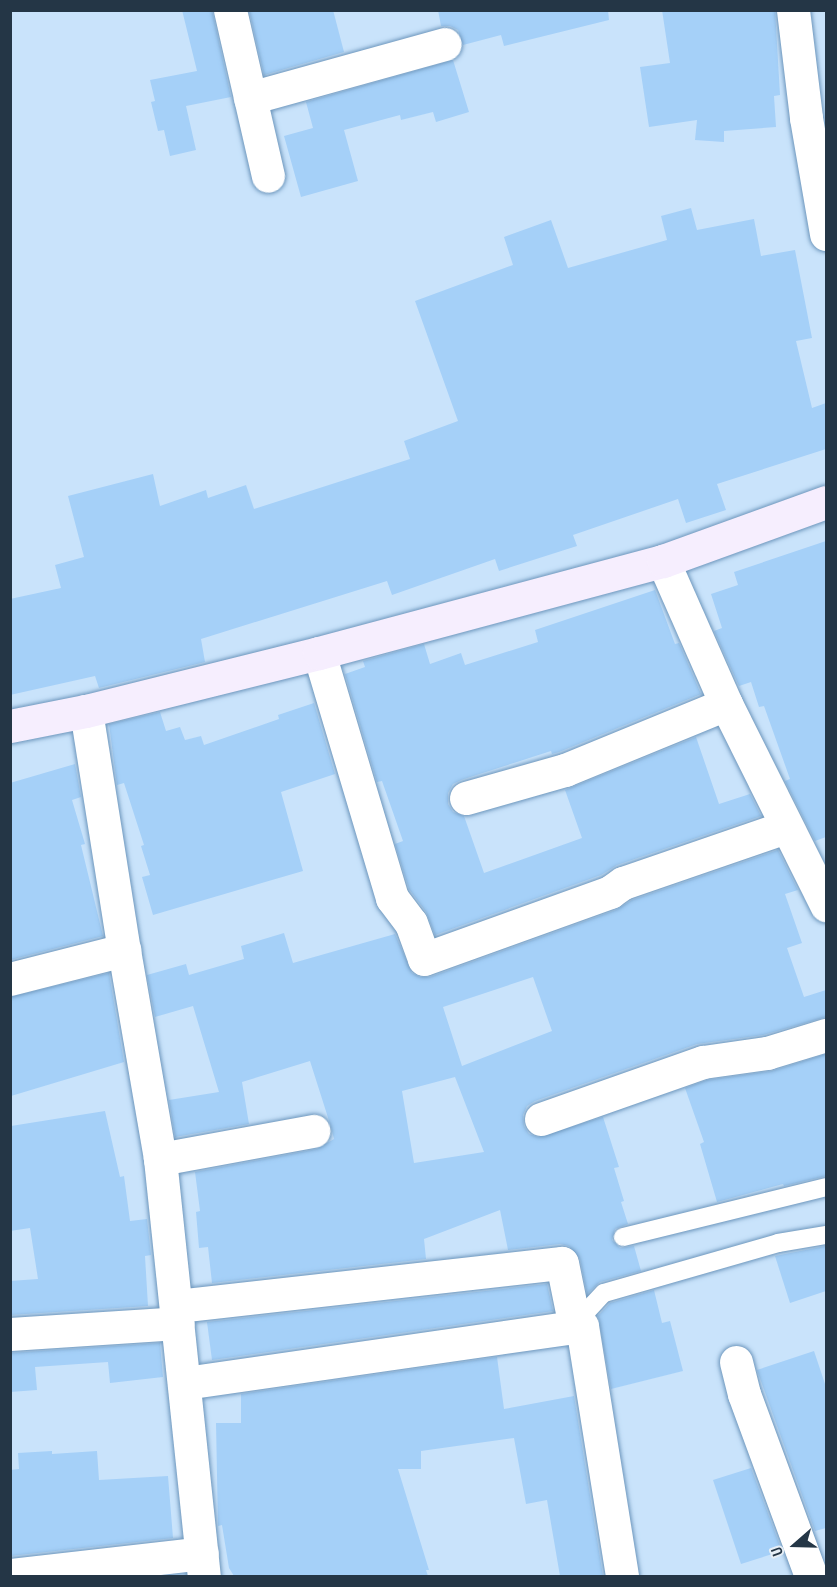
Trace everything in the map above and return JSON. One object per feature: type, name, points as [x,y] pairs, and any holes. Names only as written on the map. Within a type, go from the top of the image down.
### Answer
[{"type":"main road","points":[[10,726],[86,711],[319,654],[663,561],[826,502]]},
{"type":"street","points":[[230,10],[268,176]]},
{"type":"street","points":[[793,10],[818,131],[826,234]]},
{"type":"street","points":[[250,98],[445,44]]},
{"type":"street","points":[[663,561],[726,704],[826,905]]},
{"type":"street","points":[[319,654],[392,898],[411,923],[424,959],[609,892],[623,883],[786,827]]},
{"type":"street","points":[[465,798],[565,770],[726,704]]},
{"type":"street","points":[[10,1575],[203,1565],[160,1159],[86,711]]},
{"type":"street","points":[[10,979],[124,950]]},
{"type":"street","points":[[541,1119],[704,1062],[767,1053],[826,1035]]},
{"type":"street","points":[[160,1159],[313,1131]]},
{"type":"street","points":[[10,1334],[562,1263],[579,1326],[622,1576]]},
{"type":"street","points":[[184,1383],[579,1326]]},
{"type":"street","points":[[736,1362],[744,1394],[811,1576]]},
{"type":"lane","points":[[623,1237],[826,1187]]},
{"type":"lane","points":[[579,1326],[597,1298],[617,1288],[789,1240],[826,1235]]},
{"type":"building","points":[[182,10],[212,10],[231,97],[186,106],[196,150],[170,156],[164,130],[158,131],[151,102],[155,101],[150,80],[197,71]]},
{"type":"building","points":[[249,10],[333,10],[344,52],[264,75]]},
{"type":"building","points":[[438,10],[608,10],[609,20],[504,46],[501,35],[463,45],[458,30],[450,26],[441,26]]},
{"type":"building","points":[[662,10],[775,10],[780,95],[774,96],[776,127],[724,131],[724,142],[695,140],[697,120],[649,127],[640,67],[670,63]]},
{"type":"building","points":[[453,60],[469,112],[436,122],[433,112],[401,120],[400,115],[344,130],[358,181],[301,197],[284,136],[313,128],[306,102]]},
{"type":"building","points":[[691,208],[697,230],[754,219],[761,256],[795,250],[812,338],[796,341],[812,408],[826,403],[826,449],[717,484],[726,510],[686,523],[678,499],[573,535],[577,546],[499,571],[495,559],[392,595],[387,581],[201,639],[205,662],[99,688],[95,676],[10,695],[10,599],[61,588],[55,565],[84,557],[68,496],[153,474],[160,506],[206,490],[208,498],[246,485],[254,509],[410,459],[404,441],[458,421],[415,301],[513,265],[504,237],[551,220],[568,268],[667,240],[661,216]]},
{"type":"building","points":[[826,541],[826,837],[815,841],[785,781],[790,779],[764,706],[759,707],[751,682],[739,686],[714,631],[722,628],[711,594],[738,585],[734,572]]},
{"type":"building","points":[[655,590],[675,644],[679,643],[701,694],[559,752],[552,754],[551,751],[461,780],[453,784],[448,793],[448,804],[453,812],[464,816],[484,873],[582,838],[565,790],[696,737],[719,804],[750,794],[761,816],[617,865],[601,875],[435,935],[426,912],[409,889],[395,844],[403,841],[382,781],[377,782],[345,674],[365,667],[363,661],[424,644],[430,664],[461,653],[465,665],[538,642],[535,630]]},
{"type":"building","points":[[314,703],[335,774],[281,792],[303,871],[153,915],[142,877],[150,875],[141,846],[144,845],[124,783],[117,785],[109,724],[160,712],[166,731],[180,727],[185,740],[201,736],[204,745],[279,719],[278,715]]},
{"type":"building","points":[[75,764],[81,797],[72,800],[85,844],[81,845],[103,936],[10,960],[10,783]]},
{"type":"building","points":[[778,850],[798,890],[785,894],[802,943],[787,948],[804,997],[826,990],[826,1017],[763,1035],[697,1044],[535,1101],[527,1106],[523,1115],[524,1126],[529,1134],[538,1137],[603,1117],[619,1167],[614,1168],[628,1224],[615,1229],[612,1240],[620,1248],[634,1246],[641,1271],[600,1282],[587,1294],[580,1259],[569,1246],[560,1244],[508,1250],[500,1210],[424,1239],[426,1259],[212,1283],[208,1247],[199,1248],[196,1212],[200,1211],[195,1172],[317,1149],[334,1139],[310,1061],[242,1082],[249,1124],[175,1137],[169,1100],[219,1092],[193,1006],[155,1017],[147,975],[186,964],[189,975],[244,959],[241,946],[284,933],[293,963],[395,934],[412,973],[420,977],[430,977],[616,910],[632,900]],"holes":[[[533,977],[552,1031],[462,1066],[443,1007]],[[455,1077],[484,1152],[414,1163],[402,1091]]]},
{"type":"building","points":[[109,973],[124,1062],[11,1096],[10,997]]},
{"type":"building","points":[[826,1054],[826,1176],[784,1186],[783,1184],[717,1202],[700,1144],[704,1142],[685,1088],[707,1080],[772,1071]]},
{"type":"building","points":[[105,1111],[120,1177],[124,1176],[130,1221],[147,1219],[151,1255],[145,1256],[148,1306],[10,1315],[10,1281],[38,1279],[30,1228],[10,1231],[11,1126]]},
{"type":"building","points":[[826,1246],[826,1291],[790,1303],[775,1256]]},
{"type":"building","points":[[547,1284],[553,1311],[212,1360],[207,1322]]},
{"type":"building","points":[[654,1290],[662,1323],[670,1321],[683,1371],[611,1389],[598,1316],[610,1303]]},
{"type":"building","points":[[160,1343],[163,1377],[110,1383],[108,1362],[35,1367],[37,1390],[10,1392],[10,1353]]},
{"type":"building","points":[[814,1351],[826,1387],[826,1528],[815,1531],[757,1370]]},
{"type":"building","points":[[497,1357],[504,1409],[574,1396],[603,1576],[560,1576],[547,1500],[526,1504],[514,1438],[421,1451],[421,1469],[398,1469],[429,1570],[426,1570],[428,1576],[234,1576],[229,1568],[222,1525],[218,1526],[216,1423],[241,1423],[241,1394]]},
{"type":"building","points":[[52,1451],[52,1454],[97,1451],[99,1480],[168,1476],[173,1538],[10,1556],[10,1470],[19,1469],[18,1453]]},
{"type":"building","points":[[751,1468],[782,1551],[741,1564],[713,1480]]}]
